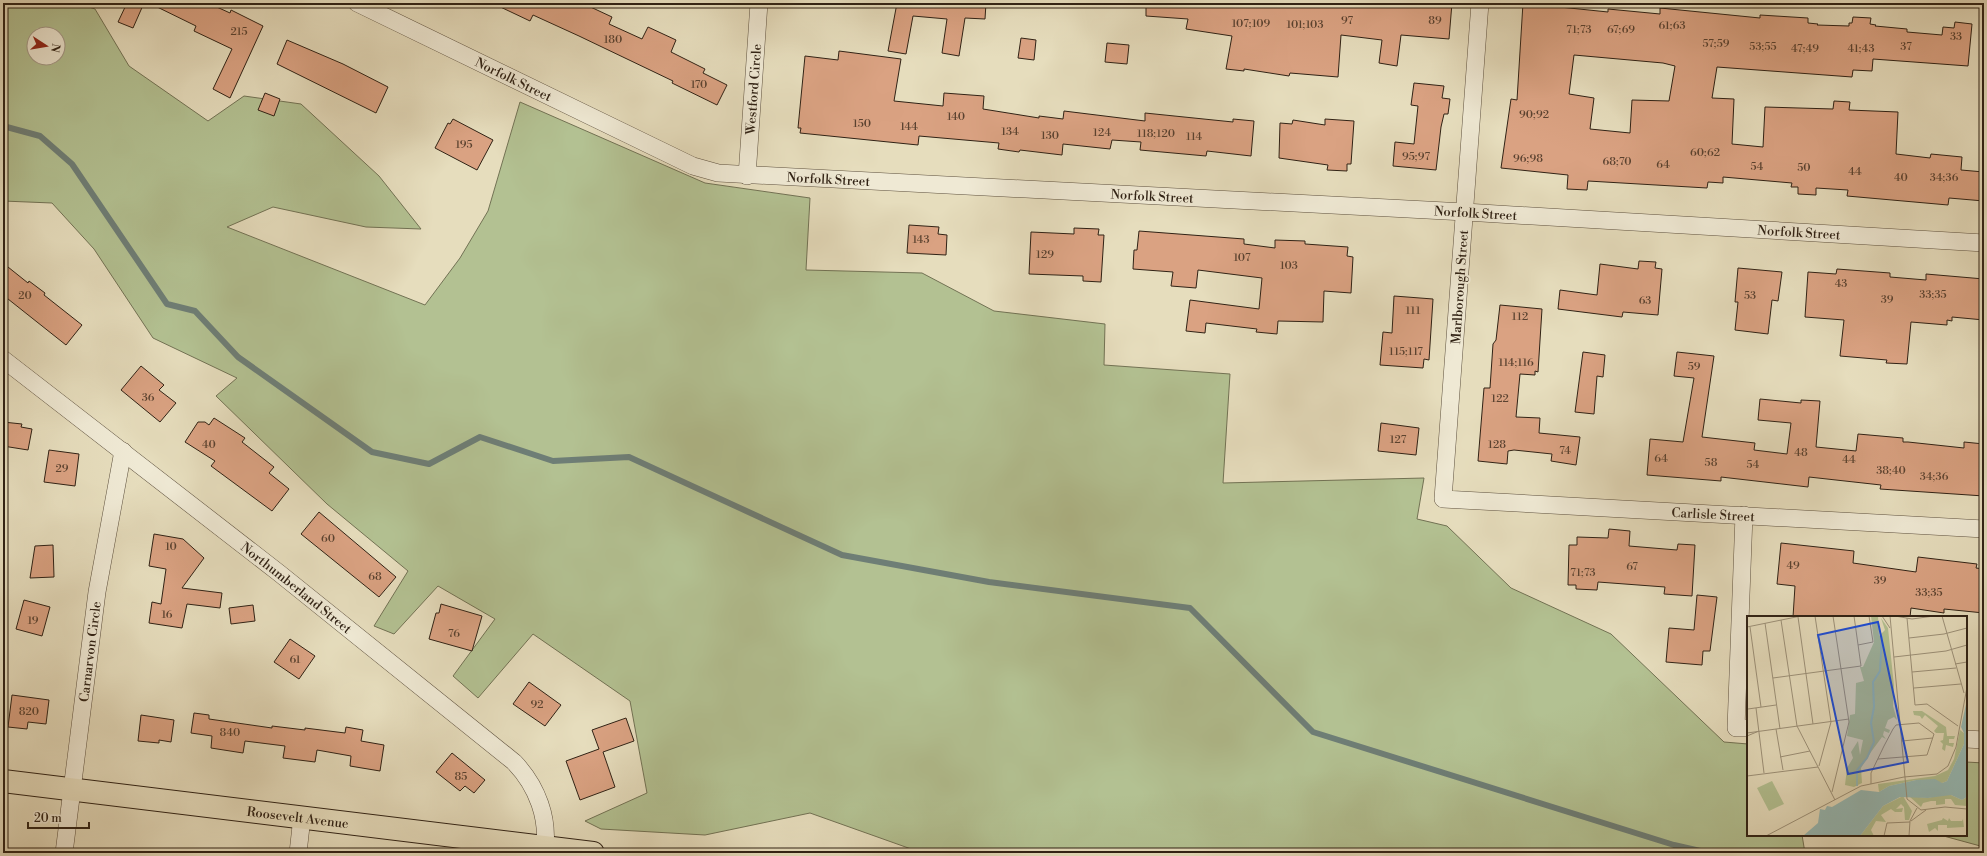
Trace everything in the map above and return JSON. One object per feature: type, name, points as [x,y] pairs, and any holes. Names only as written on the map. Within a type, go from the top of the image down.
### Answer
[{"type":"main road","name":"Roosevelt Avenue","points":[[3,781],[302,817],[545,850],[593,853]]},
{"type":"street","name":"Norfolk Street","points":[[357,3],[693,166],[718,173],[747,176],[1465,212],[1984,243]]},
{"type":"street","name":"Westford Circle","points":[[747,176],[759,3]]},
{"type":"street","name":"Marlborough Street","points":[[1443,499],[1480,3]]},
{"type":"street","name":"Northumberland Street","points":[[3,359],[279,573],[514,762],[530,782],[541,804],[544,818],[545,850]]},
{"type":"street","name":"Carnarvon Circle","points":[[64,853],[97,592],[123,452]]},
{"type":"street","name":"Carlisle Street","points":[[1443,499],[1984,529]]},
{"type":"street","points":[[1744,515],[1736,728],[1747,728]]},
{"type":"street","points":[[1967,739],[1984,740]]},
{"type":"street","points":[[298,853],[302,817]]},
{"type":"green space","points":[[3,3],[77,3],[95,9],[129,66],[208,121],[244,96],[301,104],[379,176],[421,229],[366,227],[273,207],[227,227],[425,305],[460,258],[488,211],[520,102],[705,183],[810,198],[806,270],[922,273],[994,311],[1105,324],[1104,365],[1230,374],[1223,483],[1424,478],[1417,519],[1447,526],[1511,588],[1611,634],[1724,742],[1747,744],[1747,836],[1802,836],[1805,853],[931,853],[914,850],[810,813],[705,835],[601,829],[585,821],[647,793],[630,701],[533,634],[478,698],[453,676],[495,619],[438,586],[394,634],[374,626],[408,571],[327,504],[216,396],[237,378],[153,338],[94,249],[52,203],[3,201]]},
{"type":"green space","points":[[1967,762],[1984,763],[1984,847],[1944,836],[1967,836]]},
{"type":"building","points":[[127,3],[144,3],[133,28],[118,22]]},
{"type":"building","points":[[149,3],[208,3],[230,13],[231,10],[263,26],[230,98],[213,89],[232,49],[194,31],[196,26]]},
{"type":"building","points":[[492,3],[582,3],[612,17],[609,24],[642,39],[648,27],[676,40],[671,52],[705,69],[703,73],[727,85],[717,105],[672,83],[673,81],[533,15],[530,21]]},
{"type":"building","points":[[897,3],[986,3],[985,19],[965,18],[959,56],[942,53],[947,19],[913,16],[906,54],[888,51]]},
{"type":"building","points":[[1146,3],[1452,3],[1449,39],[1401,35],[1397,66],[1379,63],[1382,40],[1341,35],[1338,77],[1290,73],[1289,76],[1244,69],[1244,71],[1226,69],[1232,36],[1186,29],[1188,19],[1146,16]]},
{"type":"building","points":[[1523,3],[1550,4],[1550,6],[1608,12],[1608,9],[1660,14],[1660,8],[1760,18],[1760,15],[1808,18],[1808,23],[1818,24],[1817,25],[1849,26],[1849,23],[1852,23],[1853,17],[1871,18],[1870,24],[1876,25],[1875,26],[1907,29],[1907,32],[1942,35],[1943,27],[1954,28],[1955,22],[1972,24],[1968,66],[1873,59],[1872,71],[1853,70],[1852,77],[1717,67],[1712,98],[1734,99],[1732,144],[1763,147],[1765,107],[1833,109],[1834,101],[1850,102],[1849,110],[1898,112],[1896,154],[1930,158],[1931,154],[1962,157],[1961,170],[1984,172],[1984,201],[1949,198],[1948,205],[1847,196],[1848,190],[1816,188],[1816,195],[1798,194],[1798,187],[1791,187],[1792,183],[1723,177],[1723,183],[1708,182],[1707,188],[1588,181],[1587,190],[1567,189],[1568,175],[1501,168],[1511,99],[1517,100]],"holes":[[[1574,55],[1663,63],[1675,66],[1669,101],[1632,100],[1630,133],[1590,129],[1594,98],[1569,94]]]},
{"type":"building","points":[[1021,38],[1036,40],[1034,60],[1018,58]]},
{"type":"building","points":[[287,40],[343,64],[388,87],[376,113],[277,64]]},
{"type":"building","points":[[1107,43],[1129,45],[1127,64],[1105,62]]},
{"type":"building","points":[[839,51],[901,59],[894,101],[943,106],[944,93],[984,96],[983,109],[1039,118],[1039,116],[1063,119],[1064,111],[1145,121],[1145,113],[1233,122],[1233,119],[1254,121],[1251,156],[1207,151],[1206,156],[1140,150],[1141,142],[1112,140],[1110,149],[1063,144],[1062,155],[998,149],[999,143],[919,136],[918,145],[800,133],[801,128],[798,128],[805,56],[838,60]]},
{"type":"building","points":[[1414,83],[1444,86],[1442,98],[1450,99],[1448,114],[1444,114],[1441,127],[1436,170],[1393,166],[1395,142],[1414,144],[1418,106],[1411,105]]},
{"type":"building","points":[[265,93],[280,99],[274,116],[258,110]]},
{"type":"building","points":[[453,119],[493,140],[477,170],[435,148],[448,123],[450,124]]},
{"type":"building","points":[[1325,119],[1354,121],[1351,164],[1347,164],[1347,171],[1327,170],[1328,165],[1279,158],[1280,123],[1292,124],[1293,120],[1325,125]]},
{"type":"building","points":[[909,225],[939,227],[938,234],[947,235],[946,255],[907,253]]},
{"type":"building","points":[[1074,228],[1099,229],[1098,235],[1104,235],[1101,282],[1083,281],[1083,276],[1029,274],[1031,232],[1074,234]]},
{"type":"building","points":[[1139,231],[1244,239],[1244,244],[1275,248],[1275,240],[1305,241],[1305,244],[1348,247],[1347,256],[1353,257],[1351,293],[1324,291],[1323,322],[1278,321],[1277,334],[1256,332],[1257,329],[1206,323],[1205,333],[1186,331],[1190,300],[1259,309],[1262,278],[1198,270],[1196,288],[1171,286],[1173,272],[1133,269],[1134,250],[1137,250]]},
{"type":"building","points":[[1639,261],[1656,262],[1655,268],[1662,269],[1658,315],[1623,312],[1622,317],[1558,309],[1560,290],[1597,295],[1600,264],[1638,269]]},
{"type":"building","points":[[3,263],[28,283],[29,281],[45,293],[44,295],[82,325],[66,345],[3,295]]},
{"type":"building","points":[[1738,268],[1782,272],[1778,301],[1772,300],[1768,334],[1735,330],[1738,302],[1735,302]]},
{"type":"building","points":[[1837,269],[1890,273],[1890,277],[1926,280],[1926,274],[1984,279],[1984,320],[1952,317],[1952,321],[1947,320],[1947,325],[1911,322],[1907,364],[1886,363],[1887,360],[1840,356],[1844,320],[1805,317],[1808,272],[1836,274]]},
{"type":"building","points":[[1394,296],[1433,299],[1429,360],[1424,359],[1423,368],[1380,365],[1383,332],[1392,333]]},
{"type":"building","points":[[1500,305],[1542,309],[1538,372],[1535,371],[1535,375],[1520,374],[1516,417],[1540,418],[1539,433],[1580,437],[1576,465],[1551,461],[1552,454],[1514,450],[1508,451],[1507,464],[1478,461],[1484,388],[1490,388],[1493,344],[1496,340]]},
{"type":"building","points":[[1583,352],[1605,355],[1603,377],[1597,376],[1594,414],[1575,412]]},
{"type":"building","points":[[1677,352],[1714,356],[1702,437],[1755,443],[1754,450],[1787,454],[1791,423],[1758,420],[1760,399],[1801,403],[1801,400],[1820,401],[1816,447],[1856,451],[1858,434],[1903,438],[1903,442],[1964,448],[1964,442],[1984,444],[1984,496],[1880,489],[1881,485],[1809,477],[1808,487],[1721,477],[1721,481],[1647,475],[1650,439],[1683,442],[1694,378],[1674,376]]},
{"type":"building","points":[[141,366],[164,385],[159,390],[176,403],[160,422],[121,390]]},
{"type":"building","points":[[214,418],[245,438],[242,442],[274,467],[269,473],[289,489],[272,511],[211,466],[215,461],[185,442],[198,422],[205,422],[209,425]]},
{"type":"building","points":[[3,422],[22,424],[21,427],[32,429],[28,450],[3,446]]},
{"type":"building","points":[[1381,423],[1419,428],[1416,455],[1378,451]]},
{"type":"building","points":[[49,450],[79,454],[75,486],[44,482]]},
{"type":"building","points":[[319,512],[396,577],[379,597],[301,534]]},
{"type":"building","points":[[1609,529],[1630,531],[1629,546],[1677,550],[1678,544],[1695,545],[1692,596],[1664,594],[1665,587],[1598,582],[1597,590],[1576,589],[1576,585],[1568,585],[1569,545],[1577,545],[1577,537],[1608,538]]},
{"type":"building","points":[[154,534],[183,539],[204,558],[182,588],[222,593],[220,608],[187,604],[182,628],[149,623],[152,602],[161,604],[166,569],[149,566]]},
{"type":"building","points":[[1781,543],[1854,551],[1853,563],[1916,572],[1918,557],[1977,564],[1976,568],[1984,569],[1984,613],[1944,609],[1944,613],[1911,608],[1910,616],[1793,616],[1795,586],[1777,584]]},
{"type":"building","points":[[53,545],[54,577],[30,578],[35,546]]},
{"type":"building","points":[[1697,595],[1717,597],[1710,651],[1703,651],[1702,665],[1666,662],[1669,628],[1694,630]]},
{"type":"building","points":[[24,600],[50,607],[42,636],[16,629]]},
{"type":"building","points":[[441,604],[482,616],[472,651],[429,639],[436,613],[439,613]]},
{"type":"building","points":[[253,605],[255,621],[231,624],[229,608]]},
{"type":"building","points":[[290,639],[315,656],[299,679],[274,662]]},
{"type":"building","points":[[529,682],[561,705],[545,726],[513,704]]},
{"type":"building","points":[[12,695],[49,700],[46,724],[28,722],[27,729],[8,727]]},
{"type":"building","points":[[194,713],[209,715],[209,719],[272,728],[272,726],[305,730],[305,728],[345,733],[346,727],[363,730],[361,741],[384,745],[380,771],[350,766],[351,756],[317,750],[315,762],[283,758],[285,746],[245,741],[243,753],[211,748],[212,736],[191,733]]},
{"type":"building","points":[[141,715],[174,720],[171,742],[159,740],[159,743],[138,741]]},
{"type":"building","points":[[626,718],[634,741],[603,752],[615,787],[580,800],[566,761],[599,749],[592,730]]},
{"type":"building","points":[[452,753],[485,780],[474,793],[465,786],[460,791],[436,772]]},
{"type":"waterway","points":[[3,126],[40,136],[72,164],[167,304],[195,311],[238,357],[372,452],[429,464],[480,437],[553,461],[629,457],[842,555],[989,582],[1190,608],[1313,732],[1674,845],[1709,853]]}]
